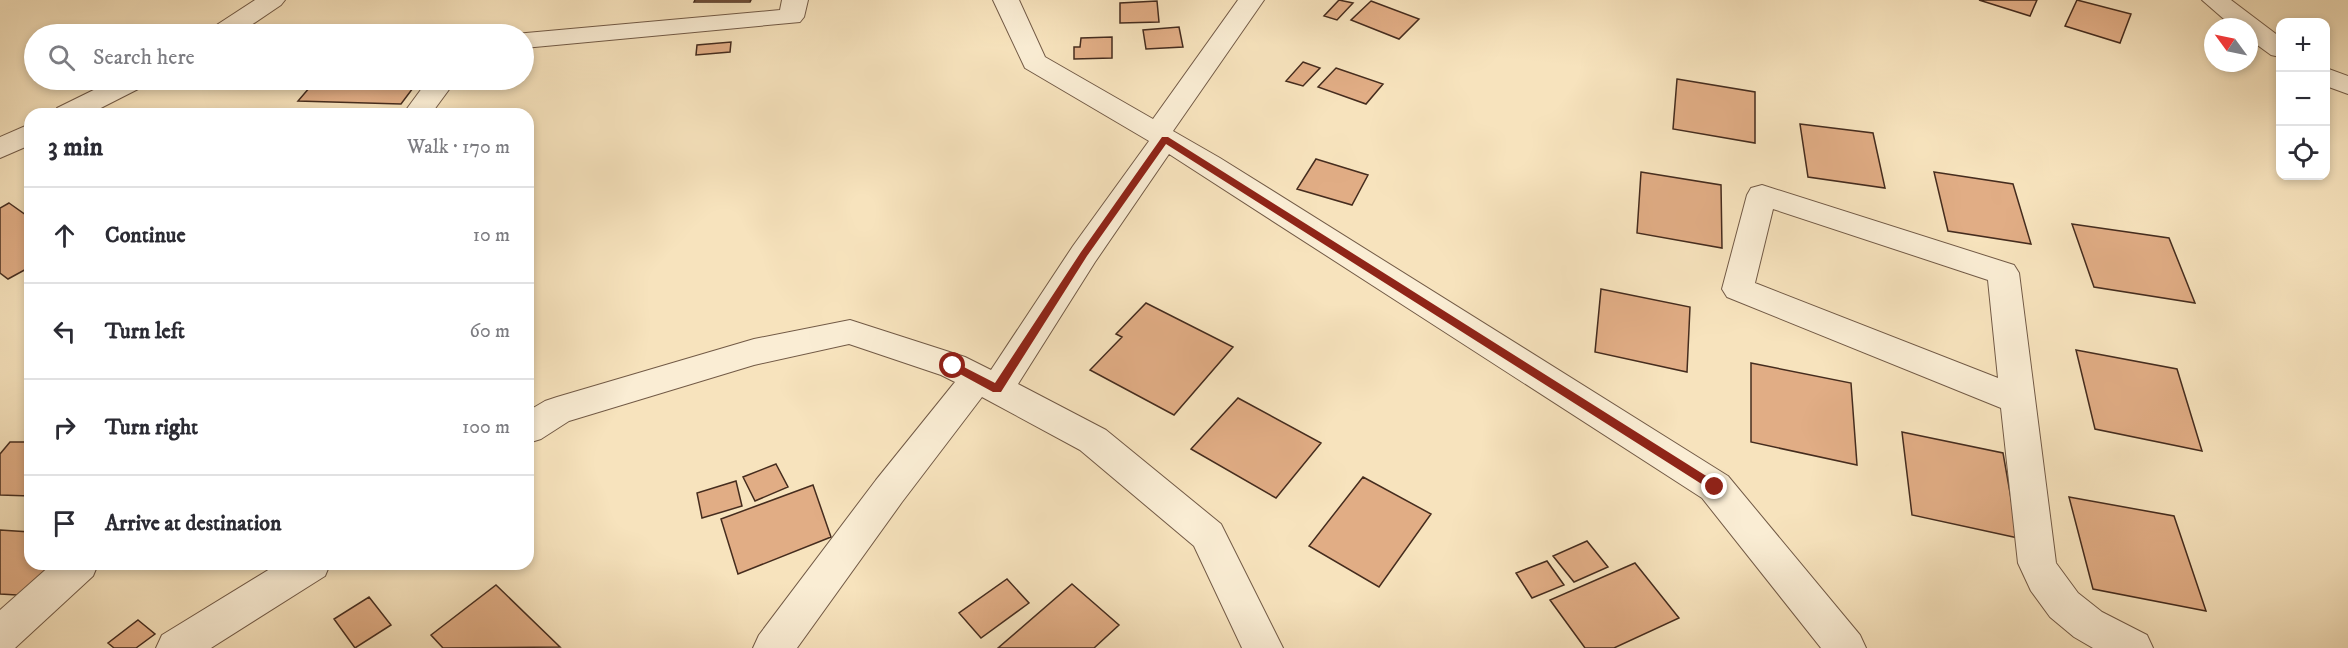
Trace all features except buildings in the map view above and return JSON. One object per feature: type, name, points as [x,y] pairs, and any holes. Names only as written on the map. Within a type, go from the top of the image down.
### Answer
[{"type":"street","points":[[236,24],[272,0]]},
{"type":"street","points":[[534,39],[791,17],[795,0]]},
{"type":"street","points":[[1006,0],[1034,62],[1161,137],[1715,487],[1846,648]]},
{"type":"street","points":[[773,648],[889,491],[987,384],[1084,254],[1251,0]]},
{"type":"street","points":[[2215,0],[2238,18]]},
{"type":"street","points":[[2258,33],[2276,46]]},
{"type":"street","points":[[2330,78],[2348,86]]},
{"type":"street","points":[[79,108],[115,90]]},
{"type":"street","points":[[421,108],[435,90]]},
{"type":"street","points":[[0,149],[24,136]]},
{"type":"street","points":[[2018,400],[1738,289],[1762,195],[2003,273],[2018,400],[2037,563],[2045,583],[2060,603],[2094,629],[2133,648]]},
{"type":"street","points":[[534,425],[557,411],[754,352],[850,332],[953,366],[1093,440],[1208,535],[1263,648]]},
{"type":"street","points":[[0,636],[72,570]]},
{"type":"street","points":[[176,648],[301,570]]},
{"type":"route","points":[[953,366],[997,389],[1084,254],[1165,139],[1210,165],[1715,487]]}]
